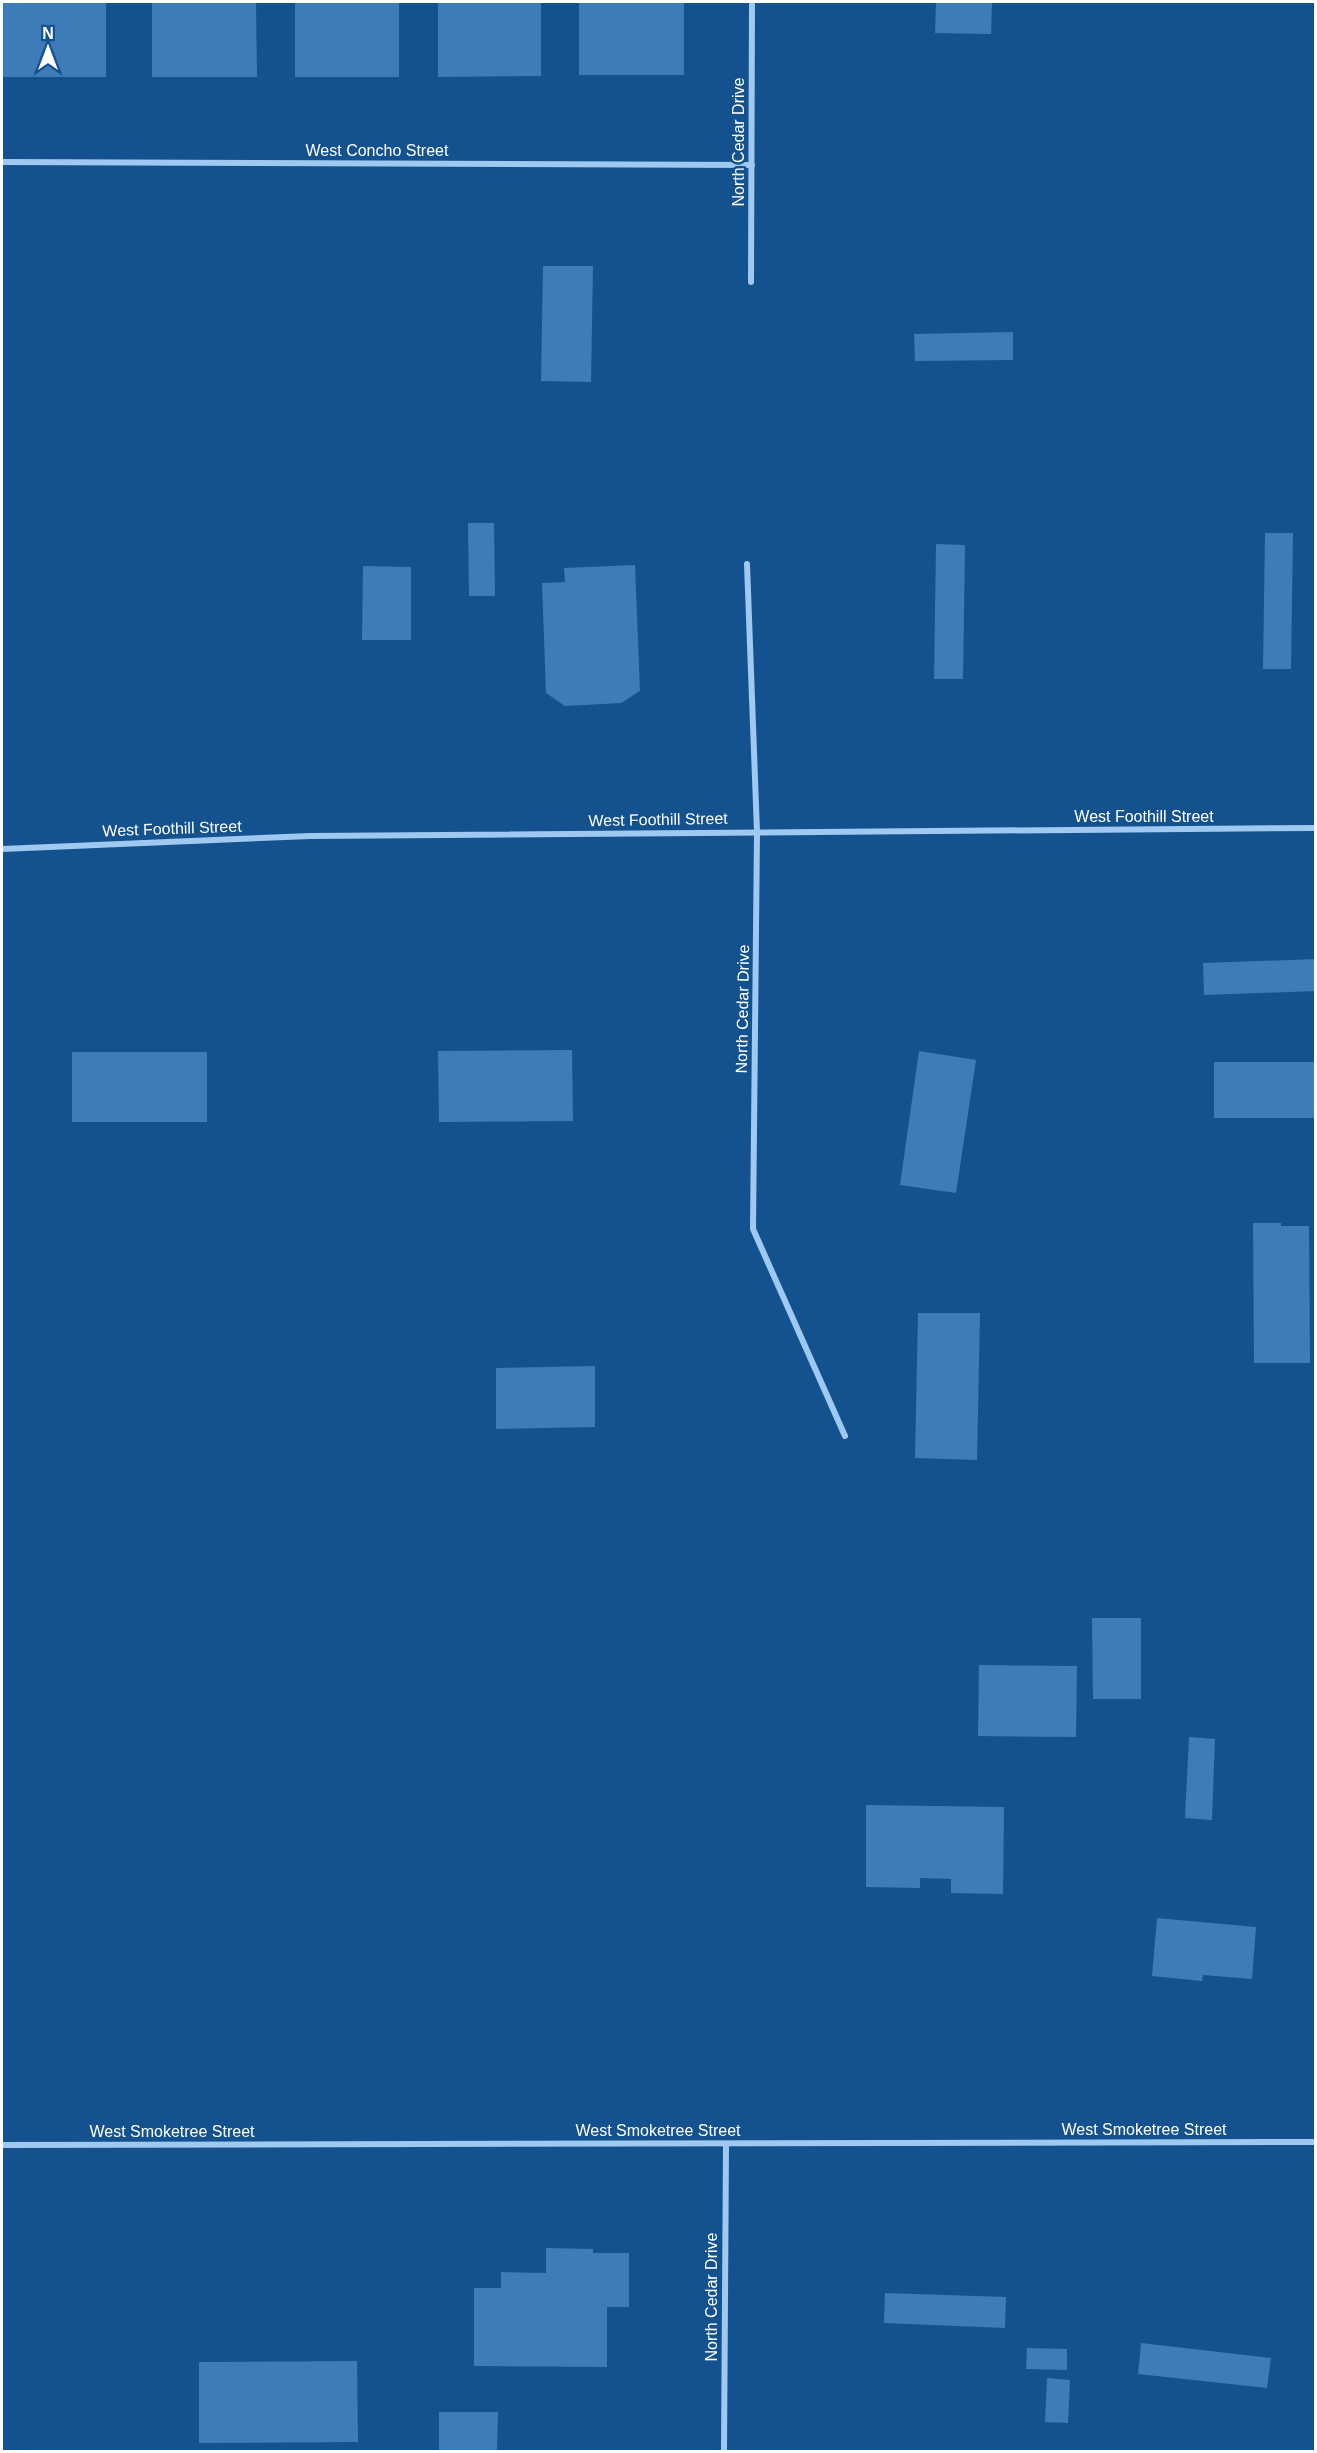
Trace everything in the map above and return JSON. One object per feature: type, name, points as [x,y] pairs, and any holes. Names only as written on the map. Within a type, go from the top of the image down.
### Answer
[{"type":"street","name":"North Cedar Drive","points":[[751,282],[752,2]]},
{"type":"street","name":"West Concho Street","points":[[2,162],[752,165]]},
{"type":"street","name":"North Cedar Drive","points":[[747,564],[757,832],[753,1228],[845,1436]]},
{"type":"street","name":"West Foothill Street","points":[[2,849],[310,836],[1316,828]]},
{"type":"street","name":"West Smoketree Street","points":[[2,2145],[1316,2142]]},
{"type":"street","name":"North Cedar Drive","points":[[724,2451],[726,2144]]},
{"type":"building","points":[[2,2],[106,2],[106,77],[3,77]]},
{"type":"building","points":[[152,2],[256,2],[257,77],[152,77]]},
{"type":"building","points":[[295,2],[399,2],[399,77],[295,77]]},
{"type":"building","points":[[438,2],[541,2],[541,76],[438,77]]},
{"type":"building","points":[[579,2],[684,2],[684,75],[579,75]]},
{"type":"building","points":[[936,2],[992,2],[991,34],[935,33]]},
{"type":"building","points":[[543,266],[593,266],[591,382],[541,381]]},
{"type":"building","points":[[1013,332],[1013,360],[915,361],[914,334]]},
{"type":"building","points":[[468,523],[494,523],[495,596],[469,596]]},
{"type":"building","points":[[1265,533],[1293,533],[1291,669],[1263,669]]},
{"type":"building","points":[[936,544],[965,545],[963,679],[934,679]]},
{"type":"building","points":[[635,565],[640,691],[621,703],[565,706],[546,693],[542,583],[565,582],[564,568]]},
{"type":"building","points":[[363,566],[411,567],[411,640],[362,640]]},
{"type":"building","points":[[1316,959],[1316,991],[1204,995],[1203,963]]},
{"type":"building","points":[[572,1050],[573,1121],[439,1122],[438,1051]]},
{"type":"building","points":[[919,1051],[976,1060],[956,1193],[900,1185]]},
{"type":"building","points":[[72,1052],[207,1052],[207,1122],[72,1122]]},
{"type":"building","points":[[1214,1062],[1316,1062],[1316,1118],[1214,1118]]},
{"type":"building","points":[[1253,1223],[1309,1226],[1310,1363],[1254,1363]]},
{"type":"building","points":[[918,1313],[980,1313],[977,1460],[915,1458]]},
{"type":"building","points":[[595,1366],[595,1427],[496,1429],[496,1368]]},
{"type":"building","points":[[1092,1618],[1141,1618],[1141,1699],[1093,1699]]},
{"type":"building","points":[[979,1665],[1077,1666],[1076,1737],[978,1736]]},
{"type":"building","points":[[1189,1737],[1215,1739],[1212,1820],[1185,1818]]},
{"type":"building","points":[[866,1805],[1004,1807],[1003,1894],[951,1893],[951,1879],[920,1878],[920,1888],[866,1887]]},
{"type":"building","points":[[1157,1918],[1256,1927],[1252,1979],[1203,1975],[1202,1981],[1152,1976]]},
{"type":"building","points":[[546,2248],[593,2249],[593,2253],[629,2253],[629,2307],[607,2307],[607,2367],[474,2366],[474,2288],[501,2288],[501,2272],[546,2273]]},
{"type":"building","points":[[885,2293],[1006,2297],[1005,2328],[884,2323]]},
{"type":"building","points":[[1141,2343],[1271,2358],[1267,2388],[1138,2374]]},
{"type":"building","points":[[1027,2348],[1067,2349],[1067,2370],[1026,2369]]},
{"type":"building","points":[[357,2361],[358,2442],[199,2443],[199,2362]]},
{"type":"building","points":[[1047,2378],[1070,2380],[1068,2423],[1045,2422]]},
{"type":"building","points":[[439,2412],[498,2412],[497,2452],[439,2452]]}]
